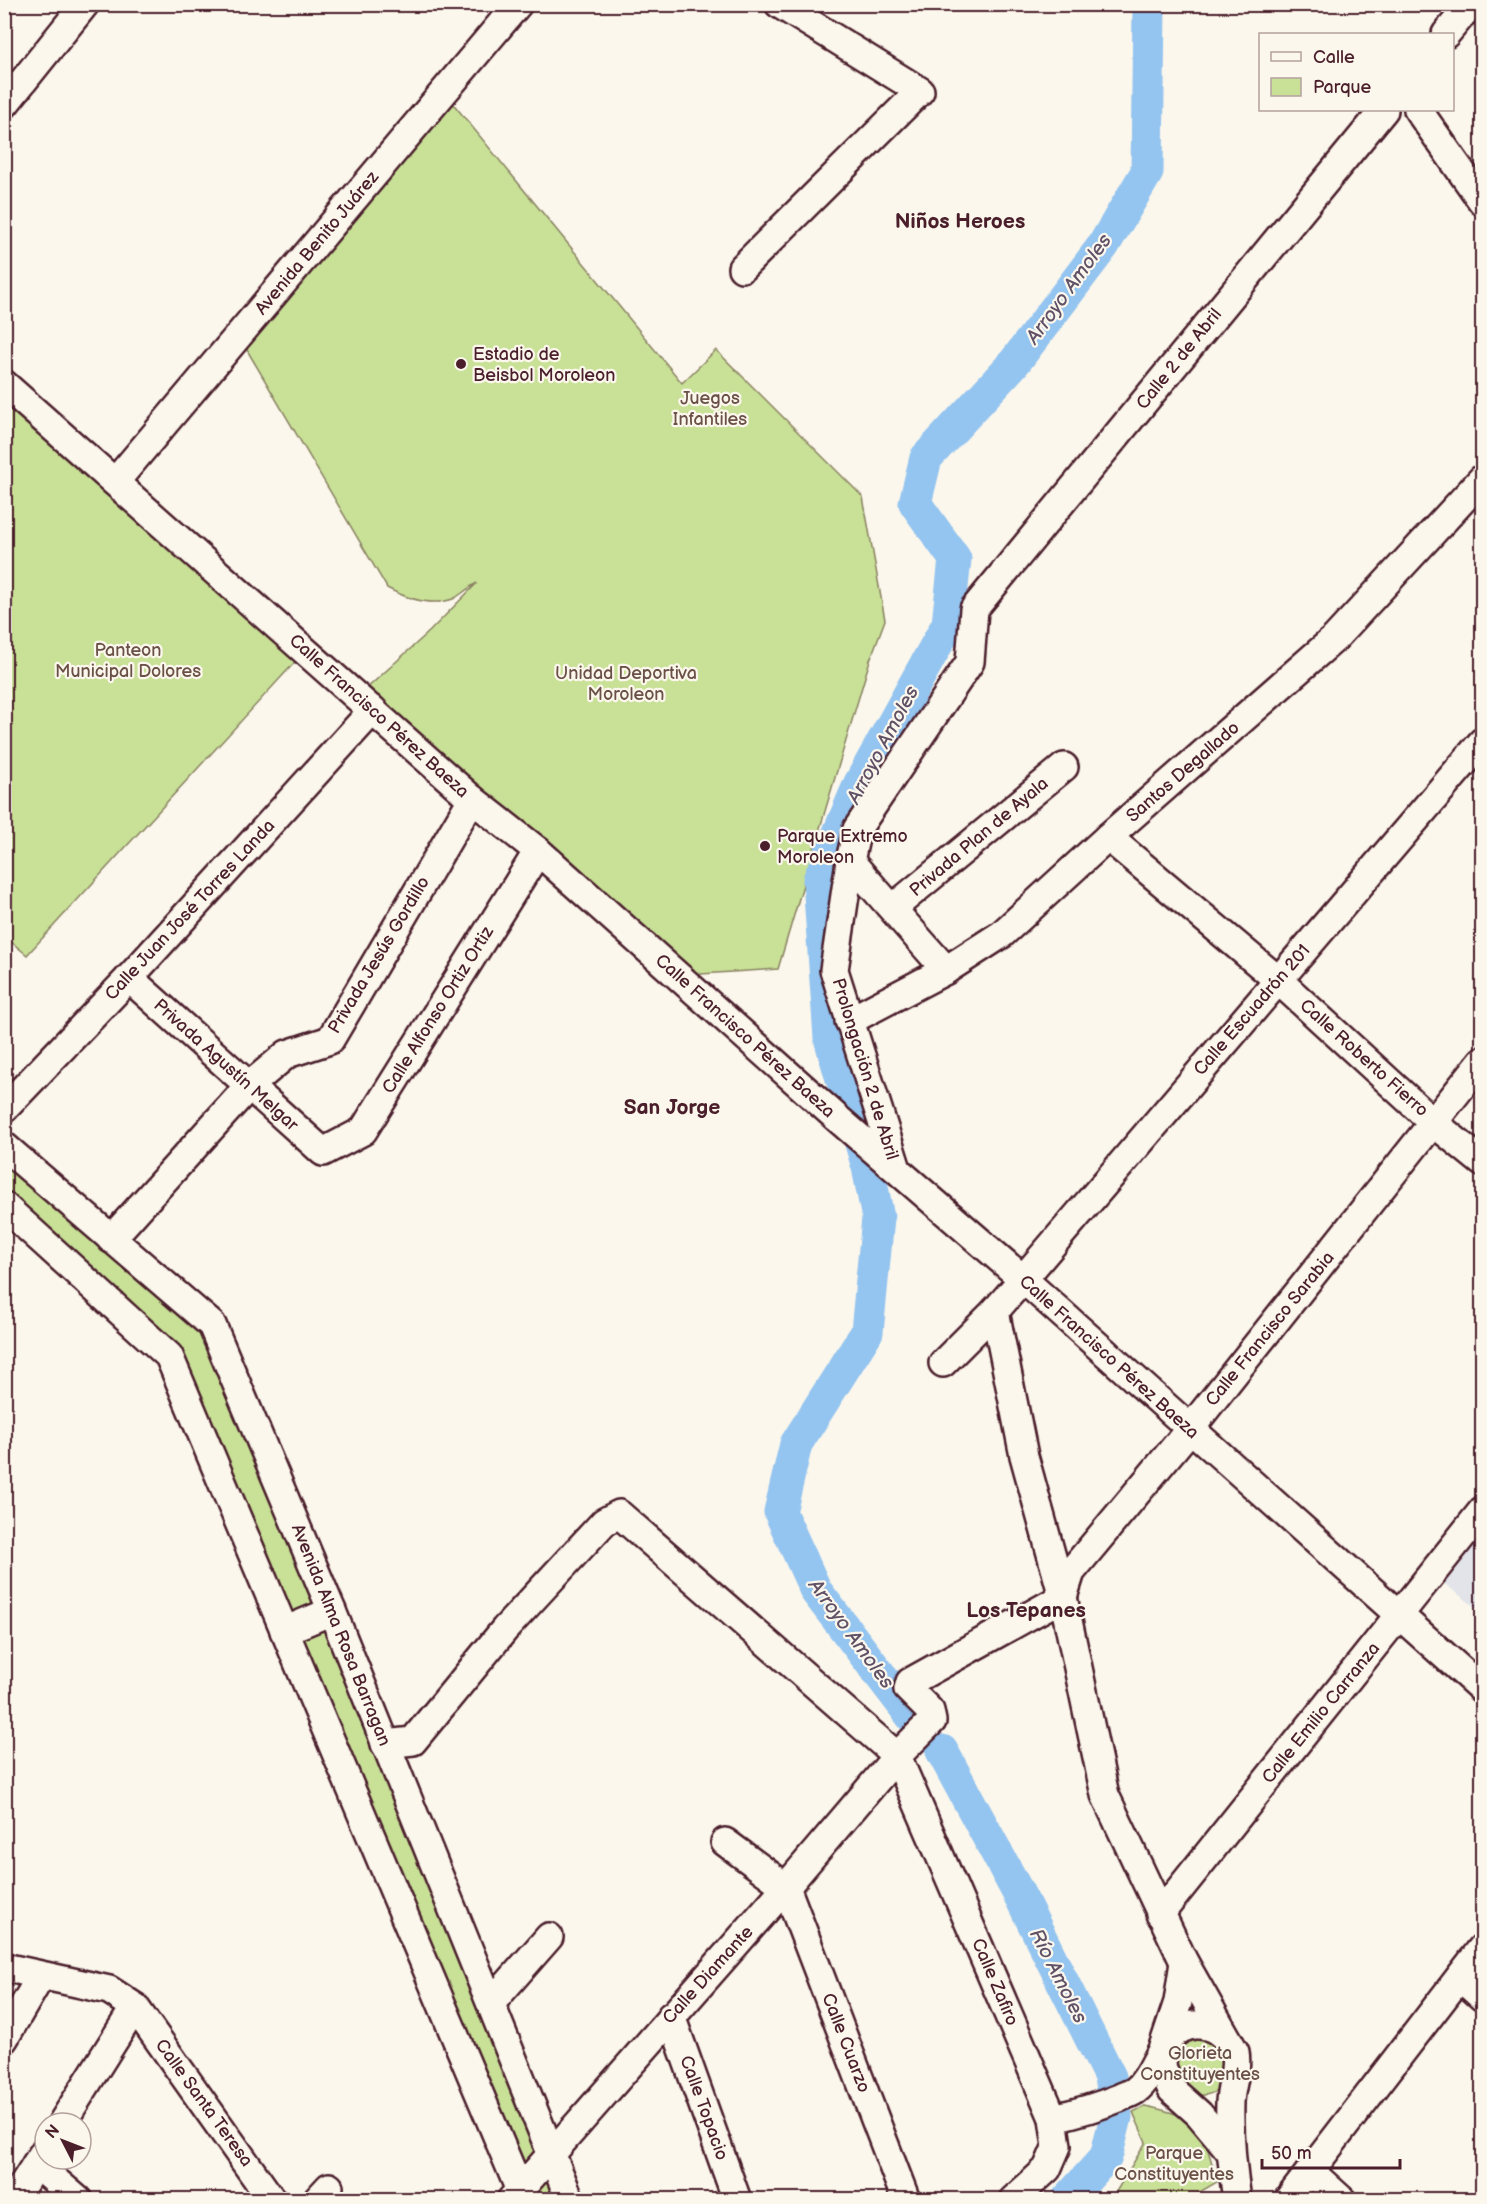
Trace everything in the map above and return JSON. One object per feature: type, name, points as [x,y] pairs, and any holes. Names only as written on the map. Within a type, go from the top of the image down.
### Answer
[{"type":"street","points":[[4,105],[85,4]]},
{"type":"street","name":"Avenida Benito Juárez","points":[[115,482],[518,4]]},
{"type":"street","points":[[742,268],[920,91],[779,4]]},
{"type":"street","points":[[1447,33],[1471,4]]},
{"type":"street","name":"Calle 2 de Abril","points":[[974,609],[1383,111]]},
{"type":"street","points":[[1419,111],[1482,201]]},
{"type":"street","name":"Calle Francisco Pérez Baeza","points":[[4,384],[472,798],[538,851],[1023,1279],[1482,1689]]},
{"type":"street","name":"Santos Degallado","points":[[849,1021],[946,970],[1002,934],[1108,837],[1335,638],[1482,479]]},
{"type":"street","name":"Prolongación 2 de Abril","points":[[895,1168],[834,970],[857,829],[970,662],[974,609]]},
{"type":"street","name":"Calle Juan José Torres Landa","points":[[4,1110],[129,978],[373,710]]},
{"type":"street","name":"Calle Escuadrón 201","points":[[944,1363],[1023,1279],[1482,742]]},
{"type":"street","name":"Privada Plan de Ayala","points":[[893,908],[1064,766]]},
{"type":"street","name":"Privada Jesús Gordillo","points":[[111,1239],[249,1086],[287,1054],[330,1040],[472,798]]},
{"type":"street","name":"Calle Roberto Fierro","points":[[1108,837],[1278,980],[1434,1123],[1482,1162]]},
{"type":"street","name":"Calle Alfonso Ortiz Ortiz","points":[[323,1152],[363,1131],[538,851]]},
{"type":"street","points":[[850,861],[946,970]]},
{"type":"street","name":"Privada Agustín Melgar","points":[[129,978],[323,1152]]},
{"type":"street","name":"Calle Francisco Sarabia","points":[[1063,1597],[1071,1572],[1190,1429],[1482,1061]]},
{"type":"street","name":"Avenida Alma Rosa Barragan","points":[[4,1146],[212,1325],[332,1611],[570,2199]]},
{"type":"street","points":[[4,1206],[169,1356],[518,2196]]},
{"type":"street","points":[[995,1311],[1024,1456],[1063,1597],[1105,1796],[1184,1962],[1235,2052],[1236,2062],[1230,2099],[1230,2151],[1237,2199]]},
{"type":"street","name":"Calle Emilio Carranza","points":[[1160,1914],[1482,1511]]},
{"type":"street","points":[[385,1744],[413,1741],[505,1629],[604,1522],[619,1514],[901,1753]]},
{"type":"street","name":"Calle Diamante","points":[[518,2196],[671,2016],[901,1753],[932,1721],[930,1711],[908,1689],[910,1682],[1063,1597]]},
{"type":"street","points":[[284,1631],[332,1611]]},
{"type":"street","name":"Calle Zafiro","points":[[901,1753],[1053,2118],[1057,2146],[1047,2169],[1013,2199]]},
{"type":"street","points":[[725,1842],[786,1887]]},
{"type":"street","name":"Calle Cuarzo","points":[[786,1887],[906,2199]]},
{"type":"street","points":[[492,2002],[549,1936]]},
{"type":"street","points":[[1288,2199],[1482,1948]]},
{"type":"street","points":[[1053,2118],[1087,2110],[1131,2092],[1150,2073],[1163,2047],[1178,2002],[1184,1962]]},
{"type":"street","points":[[4,1967],[109,1990],[135,2007],[70,2111]]},
{"type":"street","points":[[4,2038],[42,1976]]},
{"type":"street","points":[[1460,1977],[1482,1997]]},
{"type":"street","name":"Calle Santa Teresa","points":[[135,2007],[272,2199]]},
{"type":"street","name":"Calle Topacio","points":[[671,2016],[737,2199]]},
{"type":"street","points":[[1227,2039],[1210,2026],[1186,2026],[1178,2029],[1163,2047],[1162,2067],[1169,2086],[1176,2095],[1199,2114],[1230,2151]]},
{"type":"street","points":[[1131,2092],[1176,2095],[1197,2101],[1210,2100],[1221,2093],[1234,2079]]},
{"type":"street","points":[[13,2199],[33,2169]]},
{"type":"street","points":[[53,2171],[78,2199]]},
{"type":"street","points":[[1310,2171],[1342,2199]]},
{"type":"shaded area","points":[[1482,1517],[1482,1612],[1434,1576]]},
{"type":"green space","points":[[451,101],[682,383],[716,350],[863,497],[885,620],[870,660],[778,969],[685,975],[365,690],[430,631],[477,583],[453,599],[436,602],[410,598],[387,588],[244,345]]},
{"type":"green space","name":"Panteon Municipal Dolores","points":[[4,384],[306,650],[27,955],[4,936]]},
{"type":"green space","points":[[4,1146],[209,1326],[577,2199],[524,2199],[169,1356],[5,1206]]},
{"type":"green space","name":"Glorieta Constituyentes","points":[[1183,2035],[1226,2042],[1224,2086],[1207,2094],[1189,2094],[1168,2055]]},
{"type":"green space","name":"Parque Constituyentes","points":[[1145,2106],[1179,2115],[1198,2128],[1208,2149],[1217,2182],[1188,2199],[1111,2200],[1146,2142],[1133,2112]]},
{"type":"waterway","name":"Arroyo Amoles","points":[[917,1723],[816,1591],[780,1512],[796,1444],[867,1332],[878,1218],[868,1167],[830,1038],[819,880],[860,783],[948,624],[955,559],[915,503],[926,458],[1014,363],[1103,246],[1147,172],[1149,4]]},
{"type":"waterway","name":"Río Amoles","points":[[942,1751],[1021,1898],[1110,2077],[1116,2117],[1106,2157],[1067,2200]]},
{"type":"place","name":"Estadio de Beisbol Moroleon","points":[[461,364]]},
{"type":"place","name":"Parque Extremo Moroleon","points":[[765,846]]},
{"type":"district","name":"Niños Heroes","points":[[960,221]]},
{"type":"district","name":"San Jorge","points":[[672,1107]]},
{"type":"district","name":"Los Tepanes","points":[[1026,1610]]},
{"type":"park label","name":"Juegos Infantiles","points":[[710,408]]},
{"type":"park label","name":"Unidad Deportiva Moroleon","points":[[626,683]]}]
